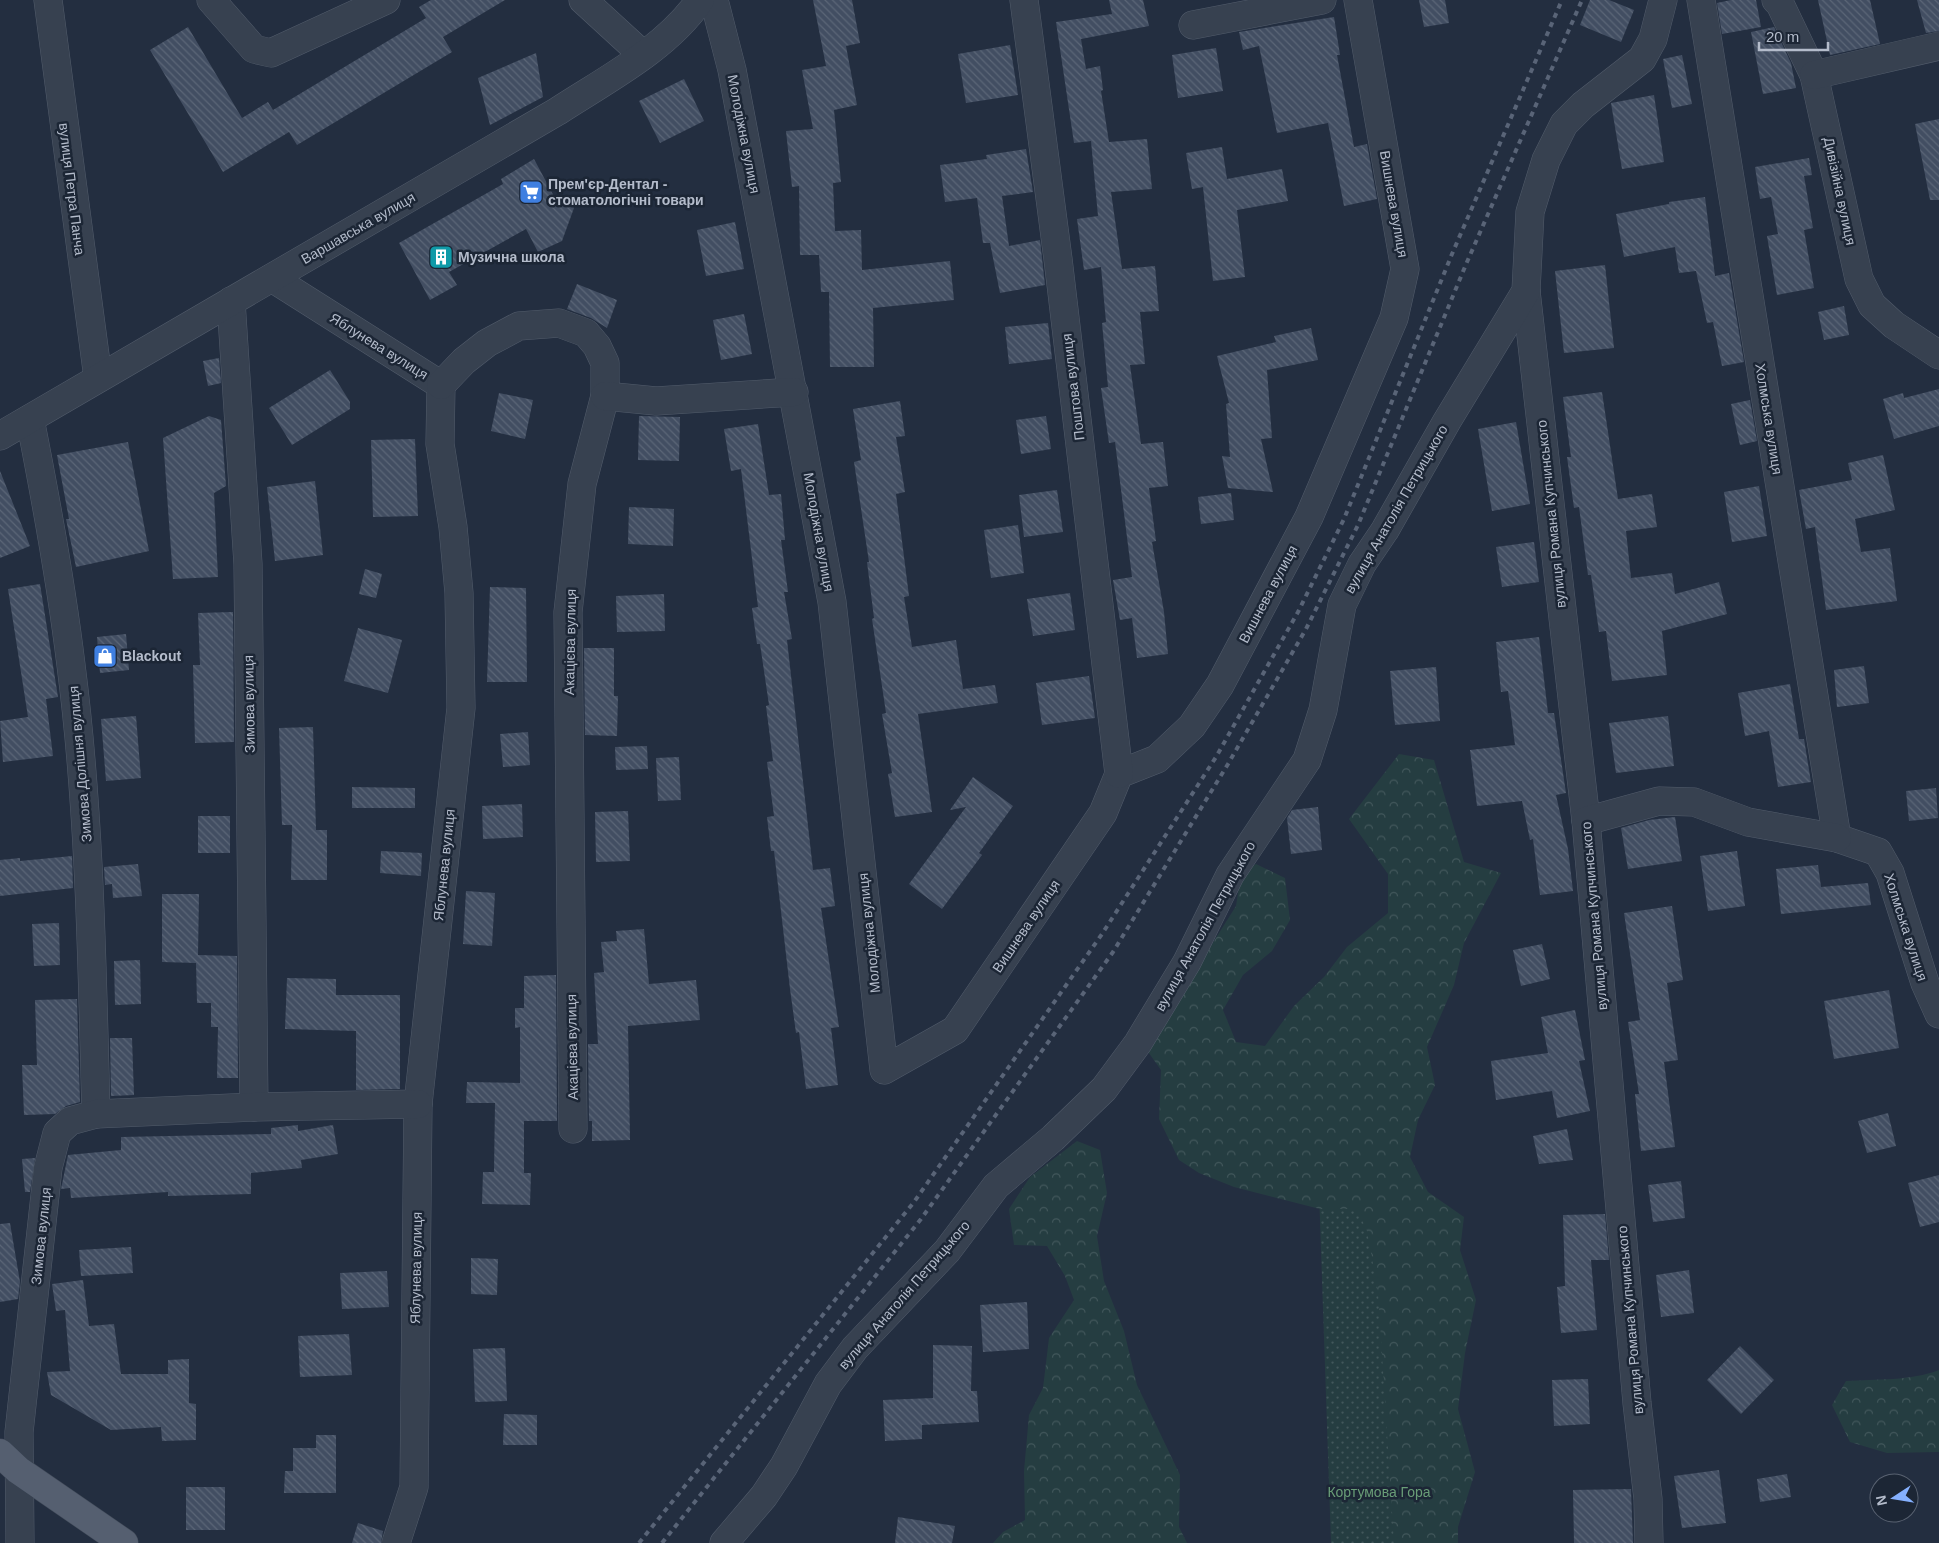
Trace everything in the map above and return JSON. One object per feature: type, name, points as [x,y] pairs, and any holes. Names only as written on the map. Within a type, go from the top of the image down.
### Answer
[{"type":"main road","points":[[9,1462],[124,1543]]},
{"type":"street","name":"вулиця Петра Панча","points":[[48,0],[98,378]]},
{"type":"street","points":[[211,0],[254,49],[271,53],[386,0]]},
{"type":"street","points":[[583,0],[643,55]]},
{"type":"street","name":"Варшавська вулиця","points":[[0,436],[558,111],[643,55],[693,10],[700,0]]},
{"type":"street","name":"Молодіжна вулиця","points":[[714,0],[732,70],[832,602],[884,1070]]},
{"type":"street","name":"Поштова вулиця","points":[[1024,0],[1058,259],[1119,774]]},
{"type":"street","points":[[1194,25],[1322,0]]},
{"type":"street","name":"Вишнева вулиця","points":[[884,1070],[955,1030],[1103,813],[1119,774],[1157,759],[1192,726],[1220,685],[1309,517],[1394,318],[1405,269],[1358,0]]},
{"type":"street","name":"вулиця Анатолія Петрицького","points":[[724,1543],[764,1496],[784,1466],[828,1384],[855,1348],[947,1251],[996,1186],[1053,1138],[1104,1089],[1138,1043],[1187,962],[1230,875],[1307,760],[1323,710],[1342,605],[1362,564],[1386,530],[1446,422],[1526,291],[1530,212],[1546,160],[1564,124],[1583,105],[1642,58],[1653,39],[1663,0]]},
{"type":"street","name":"Холмська вулиця","points":[[1701,0],[1837,838]]},
{"type":"street","name":"Дивізійна вулиця","points":[[1776,0],[1780,4],[1814,75],[1859,279],[1872,305],[1894,325],[1939,355]]},
{"type":"street","points":[[1814,75],[1939,46]]},
{"type":"street","name":"Яблунева вулиця","points":[[272,278],[441,385],[440,444],[453,527],[459,593],[461,708],[418,1104],[414,1487],[396,1543]]},
{"type":"street","name":"вулиця Романа Купчинського","points":[[1526,291],[1586,821],[1637,1403],[1648,1499],[1649,1543]]},
{"type":"street","name":"Зимова вулиця","points":[[231,301],[248,564],[254,1107]]},
{"type":"street","name":"Акацієва вулиця","points":[[441,385],[464,361],[487,344],[519,326],[559,323],[586,333],[597,346],[605,363],[605,396],[582,484],[568,612],[573,1129]]},
{"type":"street","points":[[605,396],[656,401],[794,392]]},
{"type":"street","name":"Зимова Долішня вулиця","points":[[30,419],[55,553],[77,722],[90,906],[96,1114]]},
{"type":"street","name":"Холмська вулиця","points":[[1586,821],[1659,801],[1694,802],[1748,822],[1837,838],[1878,852],[1890,873],[1924,983],[1939,1014]]},
{"type":"street","name":"Зимова вулиця","points":[[20,1543],[9,1462],[19,1432],[48,1168],[57,1134],[70,1121],[96,1114],[254,1107],[418,1104]]},
{"type":"green space","points":[[1399,754],[1434,760],[1464,862],[1501,873],[1464,943],[1454,985],[1427,1047],[1435,1085],[1418,1120],[1410,1157],[1428,1192],[1464,1217],[1460,1250],[1476,1300],[1465,1353],[1458,1409],[1475,1472],[1458,1527],[1458,1543],[1394,1543],[1378,1291],[1367,1231],[1357,1209],[1320,1209],[1234,1187],[1199,1173],[1179,1160],[1159,1119],[1161,1070],[1146,1049],[1236,906],[1241,874],[1256,864],[1285,878],[1290,920],[1272,951],[1243,975],[1223,1010],[1236,1042],[1265,1046],[1294,1006],[1324,977],[1347,947],[1388,913],[1388,874],[1349,819]]},
{"type":"green space","name":"Кортумова Гора","points":[[1354,1090],[1439,1543],[1331,1543],[1316,1103]]},
{"type":"green space","points":[[1077,1141],[1100,1150],[1107,1193],[1097,1236],[1104,1281],[1124,1331],[1137,1385],[1180,1475],[1179,1527],[1187,1543],[993,1543],[1003,1532],[1025,1520],[1024,1471],[1029,1415],[1043,1388],[1049,1338],[1074,1300],[1065,1276],[1047,1246],[1014,1245],[1009,1209],[1030,1177]]},
{"type":"green space","points":[[1939,1370],[1939,1452],[1887,1453],[1850,1442],[1832,1405],[1846,1381],[1905,1378]]},
{"type":"building","points":[[431,0],[505,0],[443,37],[452,52],[297,145],[289,132],[223,172],[150,50],[188,27],[242,118],[268,102],[273,110],[426,18],[419,7]]},
{"type":"building","points":[[813,0],[852,0],[860,43],[846,46],[857,105],[834,110],[841,182],[833,183],[835,231],[861,230],[862,270],[950,261],[954,300],[873,308],[874,367],[830,367],[829,292],[821,292],[819,255],[800,255],[799,186],[792,187],[786,131],[813,129],[802,70],[826,66]]},
{"type":"building","points":[[1109,0],[1143,0],[1149,26],[1081,39],[1086,69],[1100,66],[1103,90],[1101,91],[1109,142],[1147,139],[1152,189],[1111,192],[1122,269],[1155,266],[1159,311],[1140,312],[1145,364],[1130,365],[1141,444],[1163,442],[1168,486],[1149,488],[1156,541],[1152,542],[1164,612],[1168,654],[1137,658],[1132,618],[1120,620],[1113,580],[1132,577],[1115,442],[1109,443],[1101,388],[1108,387],[1102,323],[1106,322],[1101,267],[1084,270],[1077,219],[1098,216],[1091,141],[1074,143],[1056,22],[1112,14]]},
{"type":"building","points":[[1419,0],[1445,0],[1449,23],[1424,27]]},
{"type":"building","points":[[1590,0],[1609,0],[1634,10],[1621,42],[1580,25]]},
{"type":"building","points":[[1731,0],[1756,0],[1761,27],[1722,34],[1717,3]]},
{"type":"building","points":[[1818,0],[1870,0],[1880,44],[1830,55]]},
{"type":"building","points":[[1917,0],[1939,0],[1939,31],[1926,33]]},
{"type":"building","points":[[1334,17],[1340,55],[1337,55],[1354,147],[1367,144],[1377,199],[1344,206],[1328,123],[1277,133],[1259,46],[1243,50],[1239,32]]},
{"type":"building","points":[[1774,27],[1791,63],[1796,88],[1763,94],[1751,32]]},
{"type":"building","points":[[1010,45],[1018,95],[966,103],[958,54]]},
{"type":"building","points":[[1216,48],[1223,91],[1178,98],[1172,55]]},
{"type":"building","points":[[536,53],[543,97],[490,125],[478,78]]},
{"type":"building","points":[[1682,55],[1692,104],[1672,108],[1663,59]]},
{"type":"building","points":[[684,79],[704,121],[660,143],[639,101]]},
{"type":"building","points":[[1654,95],[1664,162],[1622,169],[1611,103]]},
{"type":"building","points":[[1939,119],[1939,200],[1930,200],[1915,124]]},
{"type":"building","points":[[1222,147],[1227,179],[1282,169],[1288,201],[1237,210],[1245,277],[1213,281],[1203,187],[1192,189],[1186,153]]},
{"type":"building","points":[[1026,149],[1033,192],[1002,196],[1009,246],[1040,240],[1045,285],[1000,293],[990,243],[983,243],[977,198],[945,202],[940,165],[987,159],[986,155]]},
{"type":"building","points":[[1809,158],[1812,175],[1804,176],[1813,228],[1804,230],[1814,288],[1777,295],[1767,236],[1778,234],[1771,197],[1760,199],[1755,167]]},
{"type":"building","name":"Музична школа","points":[[534,159],[557,202],[567,196],[574,208],[562,241],[538,252],[526,229],[449,272],[457,285],[430,300],[399,243],[503,184],[501,179]]},
{"type":"building","points":[[1705,197],[1715,276],[1729,273],[1744,362],[1722,366],[1713,322],[1707,323],[1696,271],[1679,273],[1675,247],[1624,257],[1616,214],[1669,204],[1669,202]]},
{"type":"building","points":[[735,222],[744,269],[706,276],[697,230]]},
{"type":"building","points":[[1605,265],[1614,348],[1564,353],[1555,271]]},
{"type":"building","points":[[577,284],[617,300],[607,328],[591,318],[567,309]]},
{"type":"building","points":[[1844,306],[1849,335],[1824,340],[1818,312]]},
{"type":"building","points":[[744,314],[752,354],[721,360],[713,320]]},
{"type":"building","points":[[1048,323],[1052,359],[1009,364],[1005,327]]},
{"type":"building","points":[[1311,328],[1318,360],[1267,370],[1272,438],[1261,439],[1273,492],[1228,488],[1222,456],[1230,457],[1226,404],[1229,403],[1217,356],[1276,342],[1274,336]]},
{"type":"building","points":[[219,358],[221,383],[208,386],[203,361]]},
{"type":"building","points":[[330,370],[350,402],[350,409],[292,445],[269,408]]},
{"type":"building","points":[[1939,389],[1939,426],[1894,439],[1883,399],[1903,393],[1904,398]]},
{"type":"building","points":[[1602,392],[1618,499],[1652,494],[1657,527],[1626,531],[1631,578],[1672,573],[1675,594],[1719,582],[1727,614],[1662,631],[1667,675],[1612,681],[1606,631],[1599,632],[1591,575],[1588,575],[1579,507],[1574,508],[1567,457],[1571,457],[1563,397]]},
{"type":"building","points":[[499,393],[533,400],[525,439],[491,431]]},
{"type":"building","points":[[1750,400],[1757,441],[1740,445],[1731,404]]},
{"type":"building","points":[[900,401],[905,436],[896,437],[905,492],[896,494],[909,596],[904,597],[912,647],[956,640],[963,689],[995,685],[998,703],[918,714],[932,812],[895,817],[888,774],[892,773],[882,714],[886,713],[872,619],[874,618],[867,562],[869,562],[854,462],[861,460],[853,409]]},
{"type":"building","points":[[209,416],[221,420],[226,486],[214,493],[218,577],[173,579],[163,438]]},
{"type":"building","points":[[639,416],[680,417],[679,461],[638,460]]},
{"type":"building","points":[[1046,416],[1051,449],[1021,454],[1016,420]]},
{"type":"building","points":[[1516,422],[1530,504],[1492,511],[1478,429]]},
{"type":"building","points":[[758,424],[769,495],[781,494],[785,540],[781,540],[788,592],[784,592],[792,639],[787,640],[813,870],[830,868],[835,906],[821,908],[839,1027],[831,1028],[838,1085],[806,1089],[799,1032],[796,1033],[790,989],[774,851],[771,851],[767,817],[774,816],[767,762],[773,761],[766,706],[769,705],[760,644],[757,644],[752,608],[758,607],[741,469],[731,471],[724,429]]},
{"type":"building","points":[[415,439],[418,516],[373,517],[371,440]]},
{"type":"building","points":[[128,442],[149,551],[76,567],[66,519],[69,519],[57,455]]},
{"type":"building","points":[[1883,455],[1895,510],[1855,519],[1861,552],[1890,548],[1897,601],[1826,610],[1815,527],[1806,529],[1799,490],[1852,480],[1848,463]]},
{"type":"building","points":[[0,471],[30,546],[0,558]]},
{"type":"building","points":[[315,481],[323,555],[275,561],[267,487]]},
{"type":"building","points":[[1759,486],[1767,536],[1732,542],[1724,492]]},
{"type":"building","points":[[1057,490],[1063,532],[1024,537],[1019,495]]},
{"type":"building","points":[[1231,493],[1234,520],[1201,524],[1198,497]]},
{"type":"building","points":[[629,507],[674,509],[673,546],[628,544]]},
{"type":"building","points":[[1018,525],[1024,573],[991,578],[984,530]]},
{"type":"building","points":[[1534,542],[1539,582],[1502,587],[1496,547]]},
{"type":"building","points":[[365,569],[382,574],[376,598],[359,594]]},
{"type":"building","points":[[40,584],[58,697],[46,699],[53,756],[3,762],[0,721],[28,717],[8,589]]},
{"type":"building","points":[[490,587],[526,588],[527,682],[487,682]]},
{"type":"building","points":[[1070,593],[1075,630],[1033,636],[1027,599]]},
{"type":"building","points":[[664,594],[665,631],[617,632],[616,596]]},
{"type":"building","points":[[233,612],[234,742],[195,743],[193,665],[200,665],[198,613]]},
{"type":"building","points":[[358,628],[402,640],[388,693],[344,681]]},
{"type":"building","points":[[126,634],[129,670],[100,673],[97,637]]},
{"type":"building","points":[[1539,637],[1548,713],[1554,713],[1566,793],[1556,795],[1568,849],[1573,891],[1540,895],[1533,839],[1530,840],[1522,801],[1477,806],[1470,750],[1515,745],[1508,691],[1501,692],[1496,642]]},
{"type":"building","points":[[584,648],[614,648],[614,696],[618,696],[617,736],[585,735]]},
{"type":"building","points":[[1864,666],[1869,703],[1837,707],[1834,670]]},
{"type":"building","points":[[1436,667],[1440,721],[1395,725],[1390,671]]},
{"type":"building","points":[[1089,676],[1095,718],[1042,725],[1036,683]]},
{"type":"building","points":[[1790,684],[1799,739],[1804,739],[1811,782],[1778,787],[1769,731],[1745,736],[1738,693]]},
{"type":"building","points":[[136,716],[141,778],[106,781],[101,719]]},
{"type":"building","points":[[1668,716],[1674,766],[1616,773],[1609,723]]},
{"type":"building","points":[[313,727],[316,830],[327,830],[327,880],[291,880],[292,825],[282,825],[279,728]]},
{"type":"building","points":[[528,732],[530,765],[503,767],[500,734]]},
{"type":"building","points":[[647,746],[648,769],[616,770],[615,747]]},
{"type":"building","points":[[679,757],[681,800],[658,801],[656,758]]},
{"type":"building","points":[[973,777],[1013,806],[979,853],[982,855],[942,909],[909,884],[966,807],[950,810]]},
{"type":"building","points":[[352,787],[415,788],[415,808],[352,808]]},
{"type":"building","points":[[1936,788],[1938,818],[1909,821],[1906,791]]},
{"type":"building","points":[[522,804],[523,837],[483,839],[482,806]]},
{"type":"building","points":[[1318,807],[1322,850],[1291,854],[1287,818],[1292,810]]},
{"type":"building","points":[[628,811],[630,861],[596,862],[595,812]]},
{"type":"building","points":[[198,816],[230,816],[230,853],[198,853]]},
{"type":"building","points":[[1675,817],[1682,861],[1628,869],[1621,828],[1649,820]]},
{"type":"building","points":[[381,851],[422,853],[421,876],[380,873]]},
{"type":"building","points":[[1737,851],[1745,906],[1708,911],[1700,856]]},
{"type":"building","points":[[72,856],[73,888],[0,896],[0,860],[20,858],[20,861]]},
{"type":"building","points":[[138,864],[142,896],[113,898],[112,884],[105,885],[104,867]]},
{"type":"building","points":[[1818,865],[1821,887],[1868,883],[1871,905],[1781,914],[1776,869]]},
{"type":"building","points":[[466,891],[495,893],[492,946],[463,944]]},
{"type":"building","points":[[162,894],[199,894],[198,955],[237,956],[238,1078],[217,1078],[218,1027],[211,1027],[211,1003],[197,1003],[196,963],[162,962]]},
{"type":"building","points":[[1672,906],[1683,980],[1667,983],[1678,1060],[1664,1062],[1675,1147],[1641,1151],[1635,1094],[1639,1094],[1628,1022],[1640,1020],[1624,913]]},
{"type":"building","points":[[59,923],[60,965],[34,966],[32,924]]},
{"type":"building","points":[[644,929],[649,984],[696,980],[700,1020],[628,1026],[630,1140],[592,1141],[592,1121],[589,1121],[588,1044],[598,1044],[594,973],[604,972],[601,942],[617,941],[616,931]]},
{"type":"building","points":[[1542,944],[1550,979],[1521,986],[1513,950]]},
{"type":"building","points":[[140,960],[141,1004],[115,1005],[114,961]]},
{"type":"building","points":[[556,975],[557,1121],[524,1121],[524,1173],[531,1173],[530,1205],[482,1204],[483,1172],[494,1172],[495,1103],[466,1103],[467,1082],[520,1083],[520,1027],[515,1028],[515,1008],[524,1008],[524,976]]},
{"type":"building","points":[[287,978],[336,979],[336,995],[400,995],[400,1089],[356,1090],[356,1031],[285,1029]]},
{"type":"building","points":[[1889,990],[1899,1048],[1834,1059],[1824,1001]]},
{"type":"building","points":[[77,999],[80,1102],[66,1106],[55,1114],[24,1115],[22,1065],[37,1065],[35,1000]]},
{"type":"building","points":[[1575,1010],[1585,1060],[1579,1061],[1590,1111],[1557,1118],[1552,1091],[1496,1100],[1491,1061],[1548,1053],[1541,1017]]},
{"type":"building","points":[[110,1038],[132,1038],[134,1095],[111,1096]]},
{"type":"building","points":[[1888,1113],[1896,1146],[1867,1153],[1858,1121]]},
{"type":"building","points":[[298,1125],[298,1131],[333,1125],[338,1154],[301,1160],[302,1168],[251,1173],[251,1194],[168,1196],[168,1192],[71,1198],[70,1188],[61,1189],[68,1155],[121,1150],[121,1137],[271,1134],[271,1128]]},
{"type":"building","points":[[1567,1129],[1573,1160],[1539,1164],[1533,1136]]},
{"type":"building","points":[[35,1158],[30,1192],[25,1192],[22,1159]]},
{"type":"building","points":[[1939,1175],[1939,1222],[1920,1227],[1908,1183]]},
{"type":"building","points":[[1681,1181],[1685,1218],[1653,1222],[1648,1185]]},
{"type":"building","points":[[1605,1214],[1609,1260],[1591,1260],[1597,1330],[1561,1333],[1557,1287],[1565,1286],[1563,1215]]},
{"type":"building","points":[[10,1223],[20,1282],[18,1299],[0,1302],[0,1224]]},
{"type":"building","points":[[131,1247],[133,1273],[81,1276],[79,1250]]},
{"type":"building","points":[[471,1258],[498,1259],[497,1295],[471,1294]]},
{"type":"building","points":[[1689,1270],[1694,1313],[1661,1317],[1656,1275]]},
{"type":"building","points":[[387,1271],[389,1307],[342,1309],[340,1273]]},
{"type":"building","points":[[83,1280],[89,1326],[114,1324],[121,1374],[168,1374],[168,1360],[189,1359],[189,1403],[196,1404],[196,1440],[162,1441],[161,1427],[111,1430],[51,1395],[47,1372],[70,1371],[65,1310],[56,1311],[52,1284]]},
{"type":"building","points":[[1027,1302],[1029,1349],[983,1352],[980,1305]]},
{"type":"building","points":[[349,1334],[352,1375],[300,1377],[298,1336]]},
{"type":"building","points":[[933,1345],[972,1346],[971,1391],[977,1391],[979,1422],[922,1425],[922,1439],[885,1441],[883,1400],[933,1398]]},
{"type":"building","points":[[1740,1346],[1774,1380],[1741,1414],[1707,1380]]},
{"type":"building","points":[[505,1348],[507,1401],[475,1402],[473,1349]]},
{"type":"building","points":[[1588,1379],[1590,1424],[1554,1426],[1552,1380]]},
{"type":"building","points":[[504,1414],[537,1415],[537,1445],[503,1445]]},
{"type":"building","points":[[316,1435],[336,1435],[336,1493],[284,1493],[285,1471],[293,1471],[293,1448],[316,1448]]},
{"type":"building","points":[[1719,1470],[1726,1523],[1682,1528],[1674,1476]]},
{"type":"building","points":[[1787,1474],[1791,1497],[1760,1502],[1757,1479]]},
{"type":"building","points":[[186,1487],[225,1487],[225,1530],[186,1530]]},
{"type":"building","points":[[1631,1489],[1633,1543],[1574,1543],[1573,1490]]},
{"type":"building","points":[[898,1517],[955,1526],[952,1543],[895,1543]]},
{"type":"building","points":[[358,1523],[383,1531],[381,1543],[352,1543]]},
{"type":"railway","points":[[639,1543],[914,1202],[1102,934],[1216,757],[1298,612],[1344,519],[1452,254],[1562,0]]},
{"type":"railway","points":[[662,1543],[921,1219],[1113,952],[1228,764],[1306,629],[1358,525],[1467,262],[1582,0]]},
{"type":"place","name":"Прем'єр-Дентал - стоматологічні товари","points":[[531,192]]},
{"type":"place","name":"Музична школа","points":[[441,257]]},
{"type":"place","name":"Blackout","points":[[105,656]]}]
